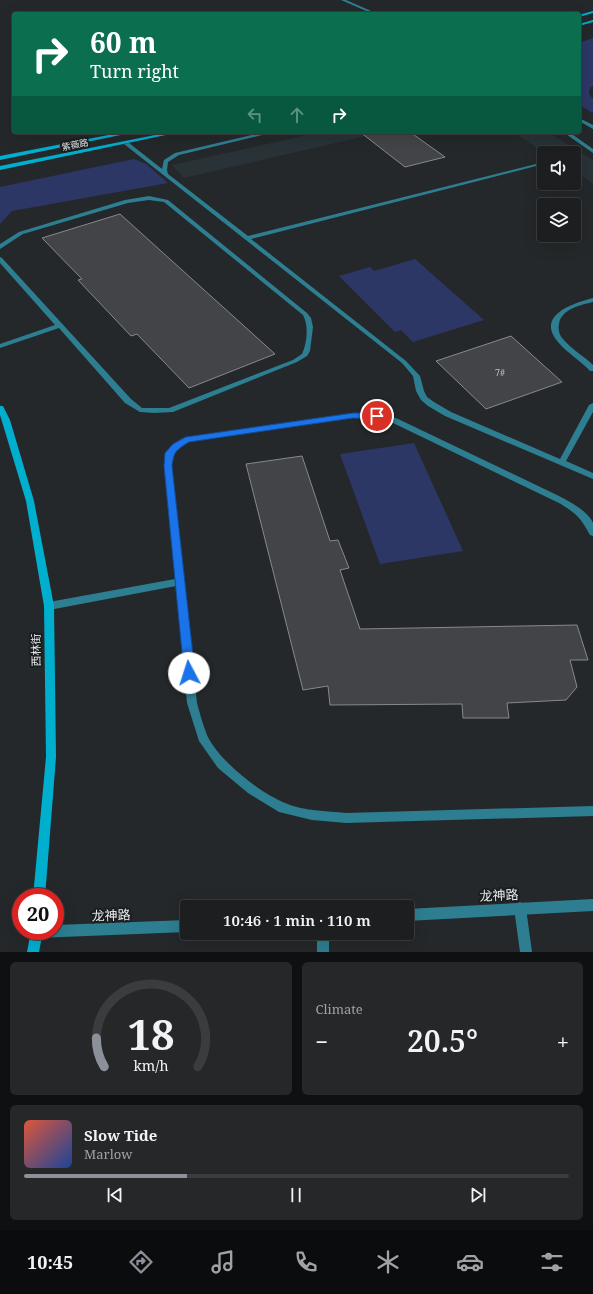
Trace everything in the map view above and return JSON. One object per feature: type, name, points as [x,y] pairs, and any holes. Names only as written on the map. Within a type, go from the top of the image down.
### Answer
[{"type":"main road","points":[[581,15],[593,12]]},
{"type":"main road","points":[[581,25],[593,21]]},
{"type":"main road","name":"紫薇路","points":[[0,158],[122,134]]},
{"type":"main road","name":"紫薇路","points":[[0,168],[127,144],[169,134]]},
{"type":"main road","name":"西林街","points":[[0,408],[6,420],[30,501],[49,606],[51,757],[40,888]]},
{"type":"main road","points":[[33,952],[35,940]]},
{"type":"street","points":[[343,0],[371,12]]},
{"type":"street","points":[[581,120],[593,127]]},
{"type":"street","points":[[166,175],[164,166],[166,161],[177,154],[263,134]]},
{"type":"street","points":[[569,134],[593,151]]},
{"type":"street","points":[[127,144],[404,362],[416,376],[420,391],[431,404],[448,414],[593,476]]},
{"type":"street","points":[[247,238],[537,164]]},
{"type":"street","points":[[0,247],[21,233],[127,201],[150,198],[166,201],[300,308],[309,319],[311,325],[307,351],[300,358],[180,407],[154,411],[140,410],[128,401],[58,326],[0,259]]},
{"type":"street","points":[[593,300],[567,309],[555,323],[556,335],[593,369]]},
{"type":"street","points":[[0,346],[58,326]]},
{"type":"street","points":[[584,360],[593,364]]},
{"type":"street","points":[[562,462],[593,405]]},
{"type":"street","points":[[593,533],[591,526],[581,514],[570,505],[393,420],[377,416],[353,415],[186,440],[176,446],[168,455],[192,703],[203,738],[222,766],[252,790],[283,808],[312,815],[346,818],[593,811]]},
{"type":"street","points":[[49,606],[180,582]]},
{"type":"street","name":"龙神路","points":[[414,915],[593,905]]},
{"type":"street","points":[[520,908],[526,952]]},
{"type":"street","name":"龙神路","points":[[64,930],[180,926]]},
{"type":"street","points":[[323,940],[323,952]]},
{"type":"shaded area","points":[[593,38],[593,86],[590,88],[589,94],[593,99],[593,113],[581,106],[581,42]]},
{"type":"shaded area","points":[[312,134],[363,134],[366,136],[184,178],[172,165]]},
{"type":"shaded area","points":[[516,134],[551,134],[570,146],[537,146],[537,148]]},
{"type":"shaded area","points":[[581,153],[593,160],[593,184],[581,176]]},
{"type":"shaded area","points":[[134,159],[146,164],[168,183],[12,211],[0,224],[0,187]]},
{"type":"shaded area","points":[[415,259],[484,320],[413,342],[401,330],[395,332],[339,276],[370,267],[374,271]]},
{"type":"shaded area","points":[[414,443],[463,551],[380,564],[340,454]]},
{"type":"building","points":[[363,134],[413,134],[445,157],[405,167]]},
{"type":"building","points":[[120,214],[275,354],[189,388],[137,334],[131,336],[78,280],[82,279],[42,238]]},
{"type":"building","points":[[511,336],[562,382],[486,409],[436,361]]},
{"type":"building","points":[[302,456],[330,541],[338,540],[349,568],[340,570],[360,629],[577,625],[588,660],[570,660],[577,687],[566,700],[507,703],[509,718],[463,718],[462,704],[330,705],[328,686],[303,690],[246,464]]},
{"type":"route","points":[[189,673],[168,455],[176,446],[186,440],[353,415],[377,416]]}]
